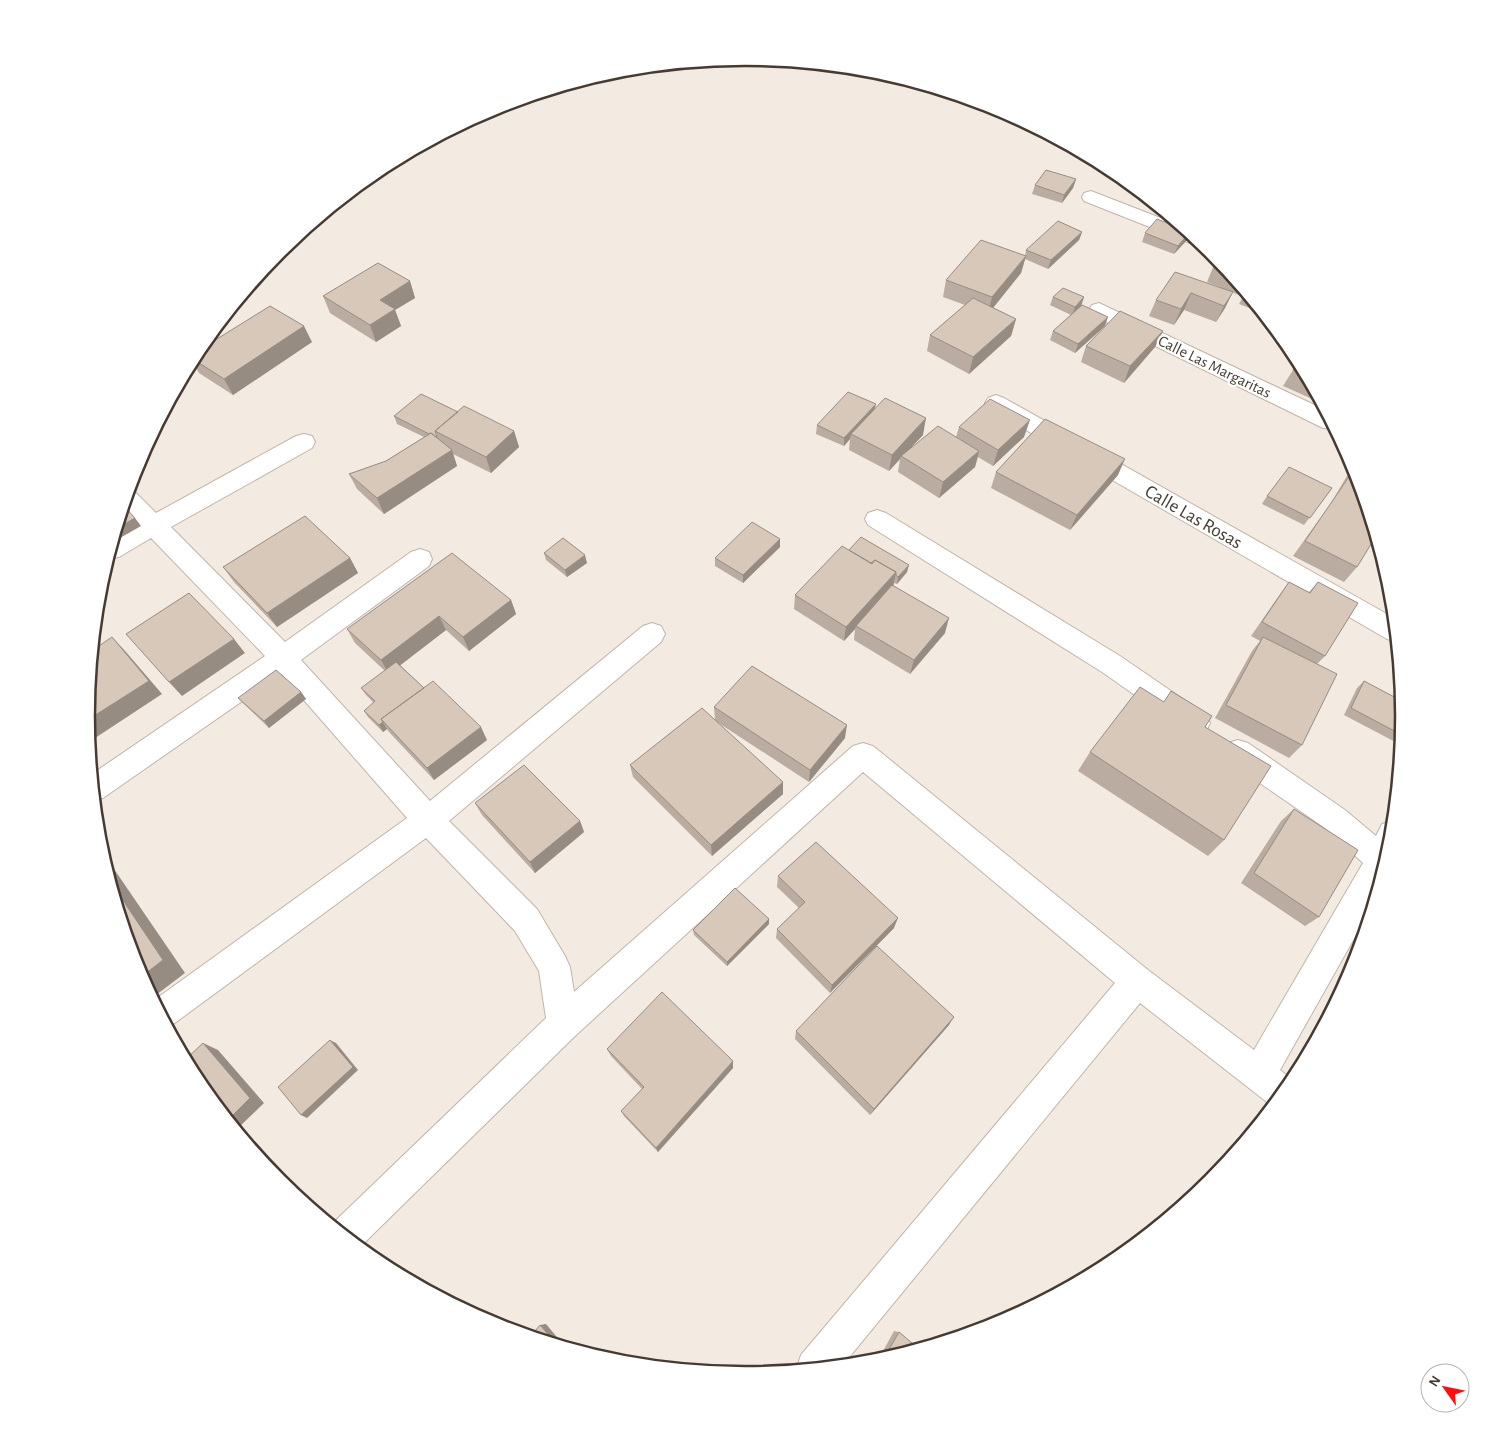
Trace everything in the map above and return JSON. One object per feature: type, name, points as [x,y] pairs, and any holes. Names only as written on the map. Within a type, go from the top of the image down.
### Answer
[{"type":"street","points":[[1091,197],[1177,231]]},
{"type":"street","name":"Calle Las Margaritas","points":[[1099,310],[1322,418]]},
{"type":"street","name":"Calle Las Rosas","points":[[993,401],[1389,628]]},
{"type":"street","points":[[118,545],[304,442]]},
{"type":"street","points":[[131,502],[284,658],[428,820],[526,920],[554,967],[563,1024]]},
{"type":"street","points":[[878,519],[1110,664],[1381,850]]},
{"type":"street","points":[[98,785],[284,658],[420,559]]},
{"type":"street","points":[[166,1011],[428,820],[652,634]]},
{"type":"street","points":[[350,1232],[563,1024],[864,754],[1137,981],[1278,1089]]},
{"type":"street","points":[[1260,1074],[1377,869]]},
{"type":"street","points":[[821,1362],[1137,981]]},
{"type":"building","points":[[1046,170],[1076,179],[1064,195],[1035,185]]},
{"type":"building","points":[[1157,219],[1169,224],[1185,238],[1178,246],[1145,233]]},
{"type":"building","points":[[1058,221],[1082,232],[1051,260],[1026,250]]},
{"type":"building","points":[[981,240],[1026,256],[992,297],[946,280]]},
{"type":"building","points":[[378,263],[410,281],[380,300],[395,309],[370,325],[323,296]]},
{"type":"building","points":[[1175,272],[1233,292],[1224,306],[1191,293],[1181,309],[1156,300]]},
{"type":"building","points":[[1063,288],[1084,297],[1075,307],[1053,297]]},
{"type":"building","points":[[973,298],[1016,319],[973,357],[930,335]]},
{"type":"building","points":[[1082,305],[1108,317],[1078,344],[1053,331]]},
{"type":"building","points":[[270,306],[304,326],[224,379],[199,363],[215,340]]},
{"type":"building","points":[[1120,311],[1163,331],[1130,366],[1086,346]]},
{"type":"building","points":[[848,392],[876,404],[844,438],[817,425]]},
{"type":"building","points":[[421,394],[458,412],[435,431],[437,437],[394,416]]},
{"type":"building","points":[[885,398],[926,418],[892,455],[851,434]]},
{"type":"building","points":[[990,399],[1030,420],[998,450],[959,427]]},
{"type":"building","points":[[464,406],[514,431],[486,457],[435,431]]},
{"type":"building","points":[[1045,419],[1125,459],[1077,515],[996,472]]},
{"type":"building","points":[[938,426],[979,451],[943,482],[901,456]]},
{"type":"building","points":[[431,433],[452,450],[377,498],[349,474],[386,461]]},
{"type":"building","points":[[1289,467],[1332,488],[1310,518],[1267,496]]},
{"type":"building","points":[[1349,476],[1372,543],[1357,567],[1305,541]]},
{"type":"building","points":[[128,510],[135,518],[124,524]]},
{"type":"building","points":[[305,516],[350,558],[267,613],[223,567]]},
{"type":"building","points":[[752,522],[780,539],[743,575],[715,558]]},
{"type":"building","points":[[861,537],[909,565],[898,577],[896,572],[875,560],[871,563],[849,550]]},
{"type":"building","points":[[563,538],[585,555],[565,570],[544,553]]},
{"type":"building","points":[[842,546],[872,564],[875,560],[896,572],[846,627],[795,595]]},
{"type":"building","points":[[452,553],[511,600],[463,637],[439,616],[381,660],[347,629]]},
{"type":"building","points":[[1289,582],[1310,593],[1318,582],[1358,603],[1325,656],[1262,622]]},
{"type":"building","points":[[892,585],[949,618],[914,660],[856,626]]},
{"type":"building","points":[[189,593],[234,639],[169,682],[126,634]]},
{"type":"building","points":[[112,637],[149,681],[95,715],[96,674],[99,646]]},
{"type":"building","points":[[1263,637],[1337,674],[1302,745],[1226,705]]},
{"type":"building","points":[[396,662],[424,688],[381,719],[383,722],[379,725],[364,711],[375,701],[361,688]]},
{"type":"building","points":[[752,666],[847,725],[810,770],[714,707]]},
{"type":"building","points":[[276,670],[301,692],[264,721],[238,698]]},
{"type":"building","points":[[433,681],[481,727],[427,768],[381,719]]},
{"type":"building","points":[[1364,681],[1395,697],[1395,731],[1351,708]]},
{"type":"building","points":[[1140,687],[1164,702],[1171,691],[1212,716],[1205,727],[1271,766],[1224,840],[1090,752]]},
{"type":"building","points":[[702,708],[783,782],[711,845],[630,765]]},
{"type":"building","points":[[524,765],[580,821],[530,862],[475,803]]},
{"type":"building","points":[[1294,809],[1358,850],[1319,917],[1254,873]]},
{"type":"building","points":[[816,842],[898,918],[832,985],[777,929],[805,902],[778,876]]},
{"type":"building","points":[[735,888],[769,919],[727,962],[693,930]]},
{"type":"building","points":[[120,896],[163,960],[147,972],[129,926]]},
{"type":"building","points":[[877,946],[954,1017],[874,1109],[796,1031]]},
{"type":"building","points":[[662,992],[733,1061],[656,1148],[621,1111],[644,1087],[607,1049]]},
{"type":"building","points":[[330,1040],[353,1067],[301,1115],[278,1087]]},
{"type":"building","points":[[203,1043],[250,1098],[232,1116],[204,1078],[190,1055]]},
{"type":"building","points":[[540,1325],[550,1336],[536,1332]]},
{"type":"building","points":[[899,1332],[914,1345],[913,1345],[888,1350]]}]
